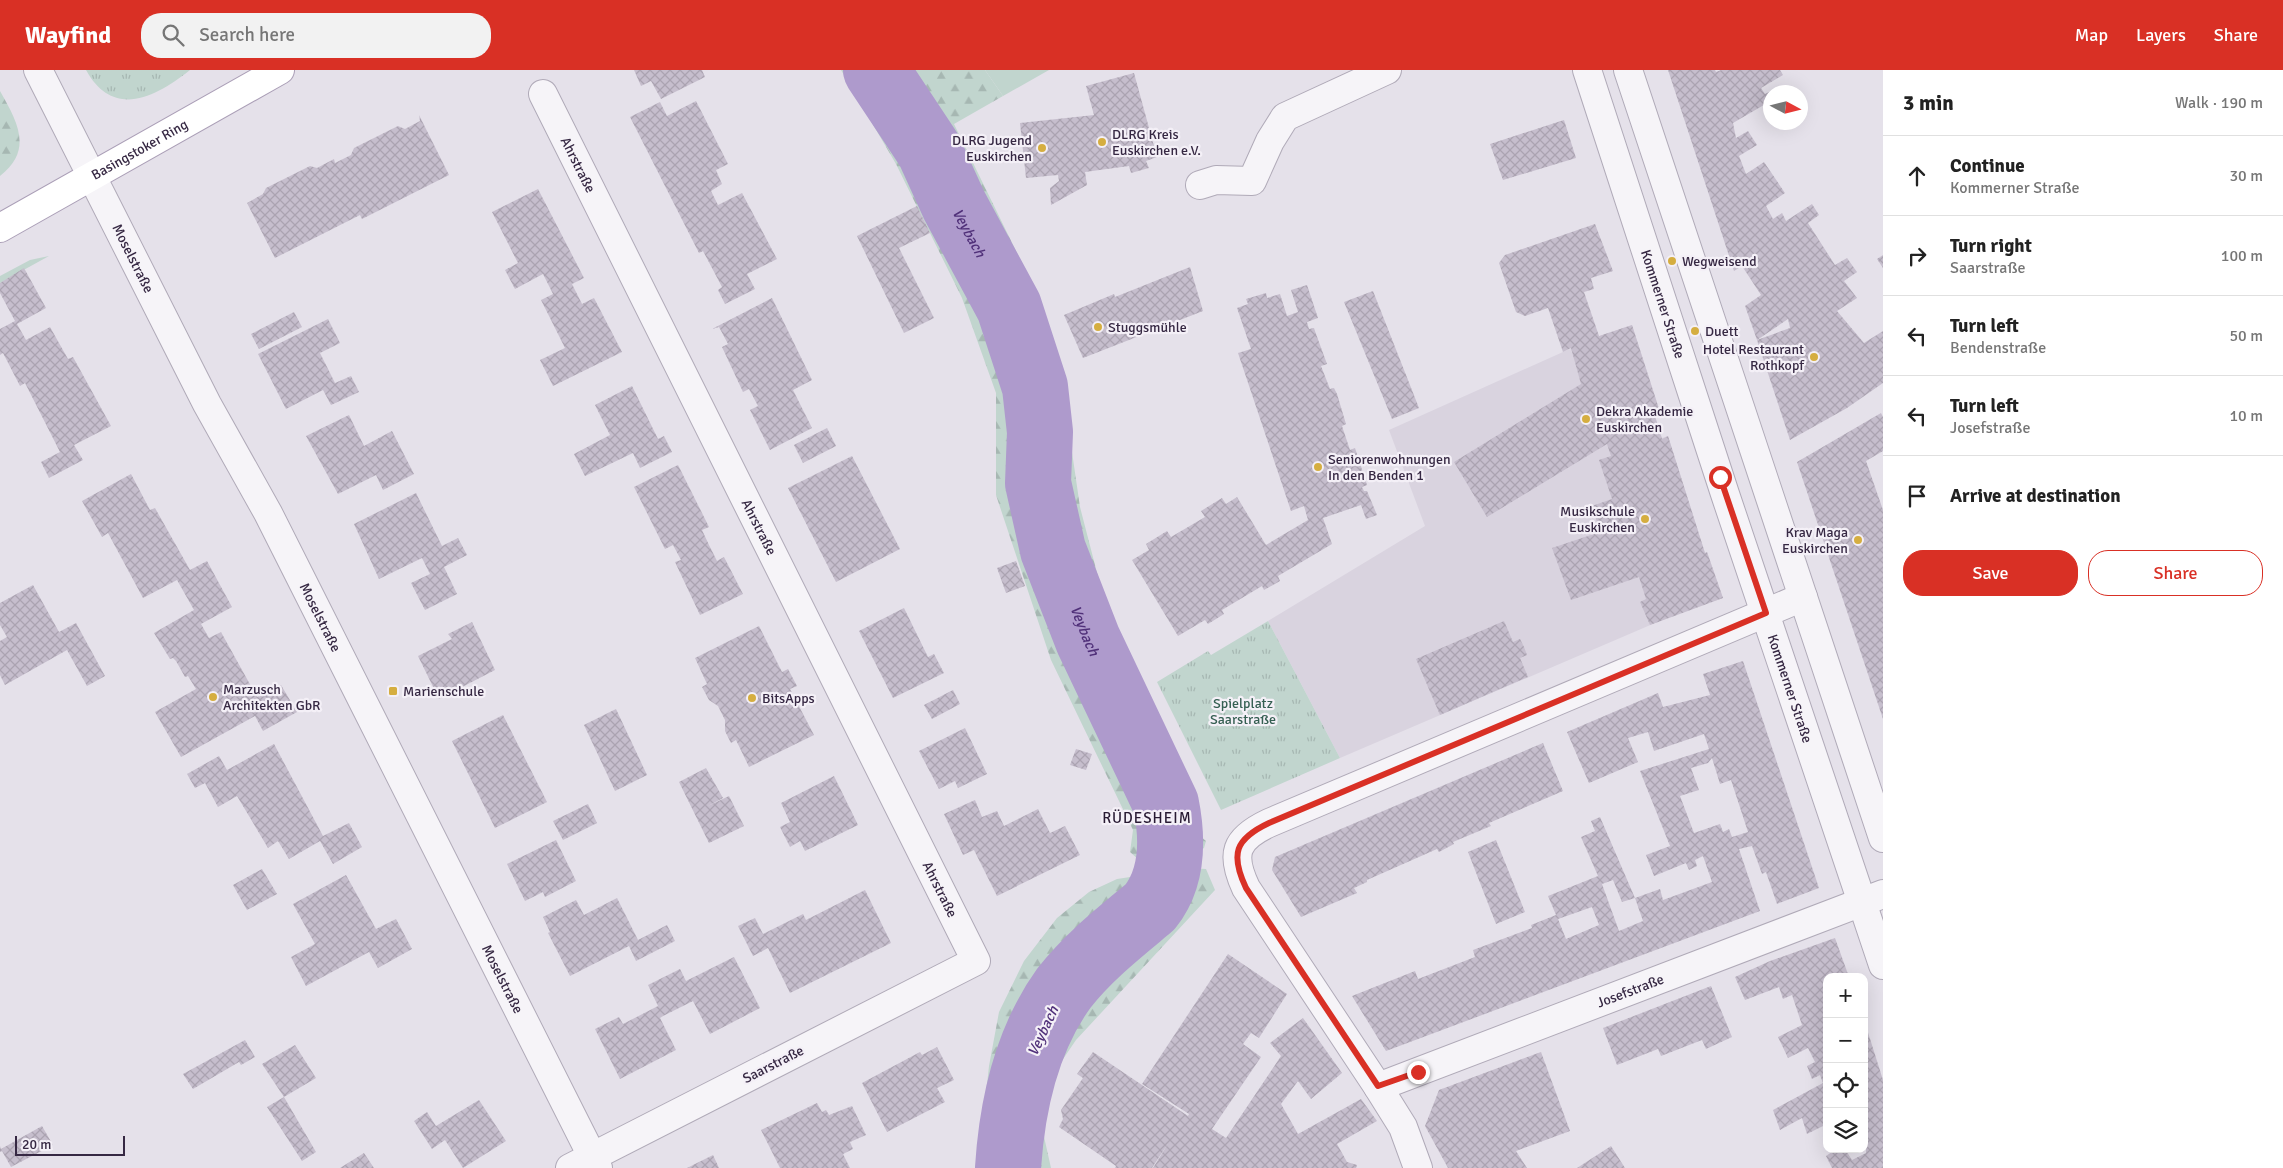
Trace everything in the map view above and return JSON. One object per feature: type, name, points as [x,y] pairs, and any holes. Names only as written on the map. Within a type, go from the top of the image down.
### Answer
[{"type":"main road","name":"Basingstoker Ring","points":[[0,228],[280,70]]},
{"type":"street","name":"Moselstraße","points":[[38,70],[207,404],[268,513],[586,1164]]},
{"type":"street","points":[[1200,185],[1216,180],[1252,181],[1270,141],[1284,118],[1387,70]]},
{"type":"street","name":"Kommerner Straße","points":[[1588,70],[1766,613],[1873,897],[1883,965]]},
{"type":"street","points":[[1628,70],[1883,838]]},
{"type":"street","name":"Ahrstraße","points":[[543,94],[976,961]]},
{"type":"street","points":[[1418,1168],[1403,1127],[1378,1086],[1246,888],[1239,874],[1237,854],[1244,838],[1269,823],[1803,597]]},
{"type":"street","name":"Josefstraße","points":[[1378,1086],[1873,897]]},
{"type":"street","name":"Saarstraße","points":[[586,1164],[976,961]]},
{"type":"shaded area","points":[[1632,325],[1660,412],[1655,416],[1662,438],[1668,436],[1705,553],[1707,552],[1723,598],[1676,614],[1340,758],[1268,621],[1425,526],[1389,430],[1592,339]]},
{"type":"green space","points":[[86,70],[190,70],[163,89],[149,95],[135,99],[122,99],[109,95],[97,85]]},
{"type":"green space","points":[[841,70],[985,70],[1003,96],[954,124],[1037,294],[1065,374],[1071,445],[1080,507],[1110,623],[1182,763],[1200,836],[1206,841],[1204,848],[1199,851],[1140,861],[1130,852],[1133,830],[1051,660],[996,495],[996,393],[962,298],[896,164]]},
{"type":"green space","points":[[985,70],[1049,70],[1003,96]]},
{"type":"green space","points":[[0,91],[16,124],[19,146],[17,156],[0,176]]},
{"type":"green space","points":[[49,256],[0,283],[0,276],[30,260]]},
{"type":"green space","name":"Spielplatz Saarstraße","points":[[1268,621],[1340,758],[1221,810],[1157,682],[1208,651],[1211,655]]},
{"type":"green space","points":[[1189,868],[1206,869],[1215,890],[1076,1040],[1057,1068],[1043,1132],[1051,1168],[978,1168],[989,1066],[999,1012],[1024,961],[1057,918],[1089,892],[1117,879]]},
{"type":"building","points":[[634,70],[702,70],[705,77],[661,99],[651,81],[641,86]]},
{"type":"building","points":[[1668,70],[1715,70],[1716,72],[1721,70],[1780,70],[1783,75],[1763,85],[1761,88],[1763,91],[1763,106],[1733,123],[1736,138],[1748,131],[1757,145],[1739,156],[1746,174],[1764,162],[1785,193],[1766,206],[1773,219],[1782,213],[1786,221],[1812,204],[1819,215],[1808,223],[1835,265],[1847,258],[1857,272],[1844,281],[1857,298],[1837,311],[1864,343],[1883,331],[1883,383],[1847,408],[1790,440],[1745,306],[1761,295],[1742,266],[1734,271]],"holes":[[[1788,319],[1790,328],[1757,340]]]},
{"type":"building","points":[[1134,73],[1157,157],[1146,161],[1149,168],[1131,173],[1129,166],[1085,172],[1087,185],[1051,205],[1050,188],[1059,181],[1058,175],[1026,178],[1020,123],[1094,115],[1086,86]]},
{"type":"building","points":[[696,101],[728,164],[716,170],[722,184],[711,191],[718,205],[742,193],[777,259],[747,274],[755,289],[725,304],[718,290],[722,287],[703,251],[699,253],[630,117],[660,102],[667,116]]},
{"type":"building","points":[[419,115],[449,175],[362,219],[360,215],[275,258],[247,203],[263,194],[266,188],[310,166],[317,168],[334,159],[335,163],[351,155],[354,148],[398,126],[405,129],[420,121]]},
{"type":"building","points":[[1564,120],[1576,158],[1503,180],[1490,144]]},
{"type":"building","points":[[538,189],[584,278],[572,284],[582,304],[594,298],[622,352],[553,386],[540,360],[565,348],[541,300],[553,294],[543,274],[515,289],[505,270],[518,263],[492,212]]},
{"type":"building","points":[[917,206],[930,233],[899,248],[934,318],[904,333],[857,236]]},
{"type":"building","points":[[1595,224],[1613,271],[1591,278],[1594,289],[1584,292],[1599,336],[1632,325],[1660,412],[1655,416],[1662,439],[1668,436],[1705,553],[1707,552],[1723,598],[1650,625],[1640,602],[1646,599],[1639,577],[1571,600],[1552,548],[1600,532],[1592,506],[1612,499],[1599,460],[1611,456],[1607,444],[1487,517],[1454,462],[1581,384],[1571,348],[1563,352],[1548,308],[1525,316],[1516,312],[1499,263],[1505,255]]},
{"type":"building","points":[[1883,255],[1883,268],[1877,259]]},
{"type":"building","points":[[1190,267],[1203,311],[1083,358],[1064,315],[1114,294],[1115,297]]},
{"type":"building","points":[[24,268],[46,308],[17,324],[26,340],[50,327],[68,359],[73,357],[111,426],[74,445],[83,460],[49,478],[41,462],[60,452],[25,383],[20,386],[3,353],[0,355],[0,329],[15,321],[0,293],[0,283]]},
{"type":"building","name":"Seniorenwohnungen In den Benden 1","points":[[1307,285],[1318,318],[1307,322],[1309,329],[1314,328],[1327,364],[1321,366],[1330,389],[1334,388],[1337,394],[1346,424],[1342,426],[1350,450],[1355,448],[1367,485],[1362,487],[1364,491],[1367,491],[1377,515],[1366,519],[1361,505],[1323,518],[1332,544],[1278,576],[1280,581],[1264,590],[1262,586],[1222,610],[1224,614],[1208,624],[1205,620],[1178,636],[1132,560],[1149,550],[1146,544],[1167,531],[1171,537],[1205,517],[1201,511],[1222,498],[1226,504],[1237,497],[1266,545],[1308,520],[1304,506],[1291,511],[1238,353],[1251,349],[1237,308],[1248,304],[1246,299],[1266,293],[1267,298],[1280,294],[1287,316],[1298,312],[1291,290]]},
{"type":"building","points":[[1373,291],[1419,408],[1392,419],[1344,302]]},
{"type":"building","points":[[772,298],[812,380],[793,390],[812,428],[770,450],[750,410],[758,406],[749,389],[743,392],[722,347],[728,344],[719,327],[712,329]]},
{"type":"building","points":[[294,312],[302,327],[259,349],[251,334]]},
{"type":"building","points":[[328,319],[340,343],[320,353],[335,383],[351,376],[359,392],[331,405],[323,390],[286,409],[258,354]]},
{"type":"building","points":[[632,386],[658,439],[664,436],[672,452],[640,468],[633,453],[585,476],[574,454],[610,435],[595,405]]},
{"type":"building","points":[[1881,413],[1883,417],[1883,451],[1866,461],[1883,510],[1883,719],[1797,462]]},
{"type":"building","points":[[349,415],[364,446],[392,431],[414,474],[383,490],[376,475],[338,494],[306,436]]},
{"type":"building","points":[[827,428],[836,446],[803,463],[794,445]]},
{"type":"building","points":[[852,456],[900,549],[836,582],[788,488]]},
{"type":"building","points":[[678,465],[709,527],[702,530],[717,561],[724,557],[743,594],[700,615],[675,562],[681,560],[673,545],[665,549],[634,487]]},
{"type":"building","points":[[131,474],[150,510],[155,508],[190,570],[207,561],[232,607],[201,624],[209,638],[221,632],[257,697],[281,685],[297,712],[263,731],[255,716],[181,757],[155,712],[196,689],[188,676],[185,677],[176,661],[173,658],[170,659],[154,633],[194,610],[177,580],[143,598],[108,533],[102,537],[82,501]]},
{"type":"building","points":[[416,493],[442,546],[458,538],[467,555],[444,567],[457,594],[425,610],[411,583],[430,574],[422,558],[379,579],[354,524]]},
{"type":"building","points":[[1016,561],[1025,586],[1006,593],[997,568]]},
{"type":"building","points":[[33,585],[59,632],[76,623],[105,676],[87,686],[67,650],[5,685],[0,675],[0,641],[7,637],[0,625],[0,603]]},
{"type":"building","points":[[904,608],[928,657],[934,654],[944,673],[893,698],[859,631]]},
{"type":"building","points":[[1504,621],[1513,642],[1520,639],[1524,647],[1527,655],[1520,658],[1528,677],[1440,715],[1416,659]]},
{"type":"building","points":[[472,622],[495,670],[439,699],[418,656],[452,639],[448,634]]},
{"type":"building","points":[[759,626],[782,672],[788,669],[797,686],[790,689],[814,735],[749,767],[736,740],[731,743],[725,731],[725,720],[718,706],[709,700],[702,687],[707,684],[695,658]]},
{"type":"building","points":[[1743,661],[1819,888],[1777,904],[1766,872],[1762,874],[1752,846],[1739,849],[1760,911],[1386,1051],[1352,996],[1415,971],[1418,979],[1475,957],[1473,950],[1532,928],[1531,925],[1556,915],[1548,896],[1598,876],[1581,837],[1595,831],[1591,821],[1600,817],[1635,898],[1660,889],[1663,900],[1712,882],[1703,856],[1695,860],[1697,866],[1689,870],[1686,863],[1654,876],[1646,855],[1670,846],[1640,771],[1709,749],[1704,734],[1654,751],[1648,732],[1628,738],[1638,762],[1589,783],[1567,732],[1658,693],[1663,707],[1710,695],[1703,674]],"holes":[[[1712,758],[1720,784],[1731,780],[1748,832],[1732,837],[1729,829],[1723,832],[1720,824],[1694,833],[1680,796],[1699,790],[1691,768],[1708,763]],[[1613,880],[1622,902],[1635,898],[1643,921],[1619,931],[1602,884]],[[1592,907],[1599,925],[1566,939],[1558,919]]]},
{"type":"building","points":[[953,690],[960,704],[932,719],[924,705]]},
{"type":"building","points":[[616,709],[647,775],[615,791],[584,725]]},
{"type":"building","points":[[503,715],[547,802],[495,828],[452,741]]},
{"type":"building","points":[[965,728],[987,774],[958,788],[955,781],[939,789],[919,751]]},
{"type":"building","points":[[1543,743],[1563,791],[1489,823],[1491,826],[1453,842],[1454,844],[1439,852],[1437,849],[1367,880],[1367,882],[1354,888],[1357,893],[1301,917],[1272,870],[1275,857]]},
{"type":"building","points":[[274,744],[323,836],[349,823],[362,847],[333,864],[320,841],[289,859],[278,841],[268,848],[237,796],[218,807],[205,783],[195,788],[187,774],[219,756],[227,770]]},
{"type":"building","points":[[1076,749],[1092,754],[1086,770],[1070,765]]},
{"type":"building","points":[[706,768],[723,798],[708,806],[729,796],[744,826],[709,843],[679,782]]},
{"type":"building","points":[[834,776],[858,825],[805,851],[800,841],[790,847],[780,827],[790,822],[781,803]]},
{"type":"building","points":[[975,800],[982,817],[997,811],[1004,826],[1038,809],[1050,833],[1065,826],[1080,855],[997,896],[974,850],[963,855],[944,814]]},
{"type":"building","points":[[588,804],[597,823],[563,840],[553,821]]},
{"type":"building","points":[[556,840],[576,881],[545,897],[543,892],[525,901],[507,864]]},
{"type":"building","points":[[1496,840],[1525,912],[1496,924],[1468,852]]},
{"type":"building","points":[[262,869],[277,894],[247,910],[233,885]]},
{"type":"building","points":[[346,875],[376,929],[396,919],[412,949],[378,968],[369,952],[306,986],[291,957],[315,944],[293,904]]},
{"type":"building","points":[[865,890],[891,943],[790,993],[768,948],[753,956],[738,926],[755,918],[763,934],[803,914],[806,920]]},
{"type":"building","points":[[617,898],[638,940],[667,925],[675,941],[636,961],[629,946],[570,976],[548,933],[550,932],[543,917],[576,900],[584,915]]},
{"type":"building","points":[[1835,938],[1848,973],[1823,973],[1823,1083],[1820,1075],[1812,1079],[1807,1066],[1815,1062],[1808,1048],[1788,1058],[1778,1037],[1802,1025],[1792,995],[1783,999],[1779,987],[1745,1000],[1735,977],[1770,961]]},
{"type":"building","points":[[1228,954],[1287,994],[1259,1038],[1251,1033],[1243,1044],[1261,1057],[1212,1129],[1226,1138],[1281,1056],[1270,1043],[1303,1018],[1342,1073],[1311,1099],[1298,1081],[1281,1104],[1298,1134],[1361,1099],[1377,1121],[1337,1144],[1347,1162],[1357,1165],[1356,1168],[1153,1168],[1169,1142],[1152,1168],[1115,1168],[1116,1166],[1059,1127],[1063,1119],[1061,1110],[1083,1078],[1077,1074],[1093,1052],[1188,1116],[1189,1114],[1142,1084]]},
{"type":"building","points":[[734,957],[760,1008],[710,1034],[693,1001],[663,1016],[660,1018],[676,1050],[620,1079],[595,1029],[619,1017],[623,1024],[658,1006],[648,985],[680,969],[686,981]]},
{"type":"building","points":[[1711,986],[1732,1037],[1706,1049],[1702,1040],[1661,1056],[1658,1049],[1617,1065],[1603,1028]]},
{"type":"building","points":[[1868,1032],[1883,1080],[1883,1168],[1832,1168],[1826,1156],[1830,1153],[1848,1153],[1852,1160],[1868,1153]]},
{"type":"building","points":[[245,1040],[255,1057],[241,1065],[239,1062],[193,1089],[183,1074]]},
{"type":"building","points":[[295,1045],[316,1078],[284,1097],[262,1064]]},
{"type":"building","points":[[937,1047],[954,1080],[937,1088],[945,1102],[887,1132],[862,1083],[920,1052],[922,1055]]},
{"type":"building","points":[[1541,1052],[1570,1131],[1516,1151],[1527,1168],[1448,1168],[1425,1126],[1439,1090]]},
{"type":"building","points":[[1823,1083],[1823,1126],[1807,1134],[1802,1118],[1780,1130],[1773,1110]]},
{"type":"building","points":[[284,1097],[316,1152],[302,1161],[267,1107]]},
{"type":"building","points":[[479,1100],[506,1141],[463,1168],[445,1140],[432,1149],[414,1121],[427,1112],[436,1126]]},
{"type":"building","points":[[817,1103],[822,1112],[826,1110],[829,1115],[852,1106],[866,1135],[850,1142],[853,1149],[843,1154],[850,1168],[780,1168],[761,1130]]},
{"type":"building","points":[[42,1126],[53,1145],[11,1167],[2,1151],[0,1152],[0,1146],[1,1149]]},
{"type":"building","points":[[1611,1146],[1625,1168],[1577,1168]]},
{"type":"building","points":[[364,1153],[374,1168],[340,1168]]},
{"type":"building","points":[[713,1155],[719,1168],[687,1168]]},
{"type":"waterway","name":"Veybach","points":[[876,70],[929,150],[954,205],[1009,307],[1035,387],[1040,432],[1038,483],[1053,550],[1088,640],[1166,804],[1170,831],[1167,871],[1158,896],[1150,907],[1105,945],[1073,977],[1051,1008],[1040,1029],[1031,1051],[1018,1097],[1013,1121],[1008,1168]]},
{"type":"place","name":"DLRG Kreis Euskirchen e.V.","points":[[1102,142]]},
{"type":"place","name":"DLRG Jugend Euskirchen","points":[[1042,148]]},
{"type":"place","name":"Wegweisend","points":[[1672,261]]},
{"type":"place","name":"Stuggsmühle","points":[[1098,327]]},
{"type":"place","name":"Duett","points":[[1695,331]]},
{"type":"place","name":"Hotel Restaurant Rothkopf","points":[[1814,357]]},
{"type":"place","name":"Dekra Akademie Euskirchen","points":[[1586,419]]},
{"type":"place","name":"Seniorenwohnungen In den Benden 1","points":[[1318,467]]},
{"type":"place","name":"Musikschule Euskirchen","points":[[1645,519]]},
{"type":"place","name":"Krav Maga Euskirchen","points":[[1858,540]]},
{"type":"place","name":"Marienschule","points":[[393,691]]},
{"type":"place","name":"Marzusch Architekten GbR","points":[[213,697]]},
{"type":"place","name":"BitsApps","points":[[752,698]]},
{"type":"district","name":"RÜDESHEIM","points":[[1147,818]]},
{"type":"route","points":[[1418,1072],[1378,1086],[1246,888],[1239,874],[1237,864],[1239,846],[1244,838],[1269,823],[1766,613],[1720,477]]}]
